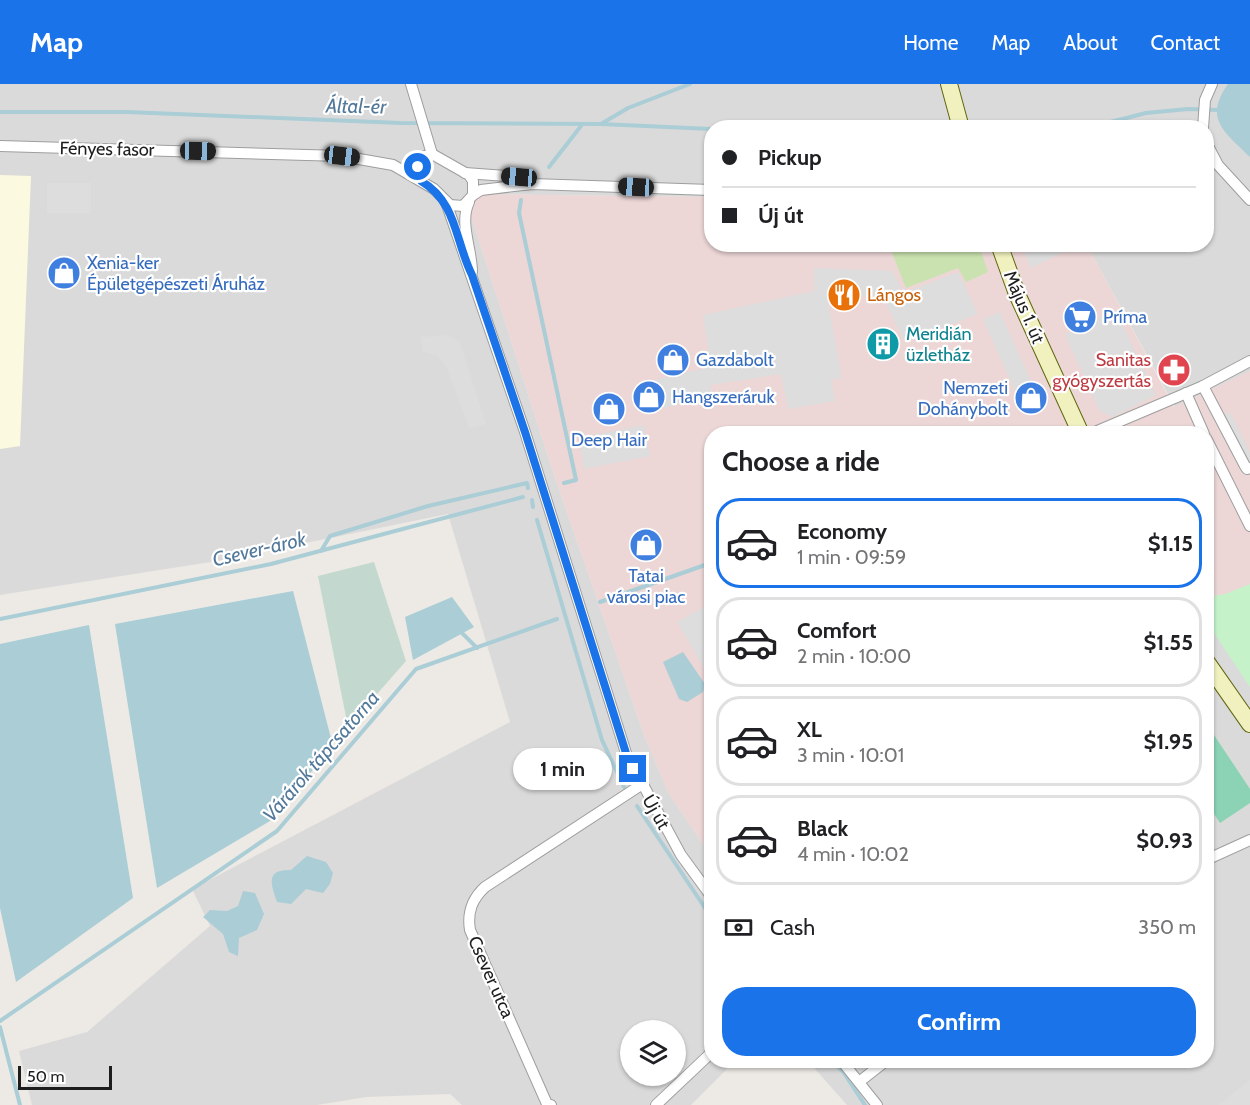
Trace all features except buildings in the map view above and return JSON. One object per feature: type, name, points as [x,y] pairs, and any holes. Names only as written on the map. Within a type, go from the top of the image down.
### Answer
[{"type":"main road","points":[[950,84],[959,120]]},
{"type":"main road","name":"Május 1. út","points":[[1002,252],[1017,294],[1077,426]]},
{"type":"main road","points":[[1214,672],[1250,724]]},
{"type":"street","points":[[411,84],[432,154]]},
{"type":"street","points":[[1203,120],[1205,100],[1212,84]]},
{"type":"street","name":"Fényes fasor","points":[[0,146],[292,153],[368,159],[393,165],[434,189],[446,202]]},
{"type":"street","points":[[421,181],[417,173],[420,161],[422,157],[432,154],[464,172],[473,181],[472,198]]},
{"type":"street","points":[[1214,157],[1250,201]]},
{"type":"street","name":"Fényes fasor","points":[[393,165],[420,161]]},
{"type":"street","points":[[464,172],[519,177],[532,184]]},
{"type":"street","points":[[446,202],[459,206],[482,190],[532,184],[704,190]]},
{"type":"street","name":"Új út","points":[[472,198],[464,220],[472,255],[472,275]]},
{"type":"street","name":"Új út","points":[[446,202],[525,432],[626,753],[641,785],[681,855],[704,886]]},
{"type":"street","points":[[1109,426],[1203,386],[1250,361]]},
{"type":"street","points":[[1203,386],[1245,466],[1247,469],[1250,468]]},
{"type":"street","points":[[1185,393],[1200,426]]},
{"type":"street","points":[[1214,454],[1250,526]]},
{"type":"street","name":"Csever utca","points":[[551,1105],[548,1104],[470,930],[470,908],[475,897],[485,887],[590,821],[641,785]]},
{"type":"street","points":[[1214,856],[1250,840]]},
{"type":"street","points":[[656,1105],[704,1060]]},
{"type":"street","points":[[848,1068],[877,1105]]},
{"type":"street","points":[[859,1082],[877,1068]]},
{"type":"shaded area","points":[[0,84],[1250,84],[1250,371],[1175,407],[1091,252],[1214,252],[1214,120],[704,120],[704,197],[464,194],[551,466],[644,735],[668,792],[704,846],[704,1068],[728,1068],[691,1105],[462,1105],[450,1094],[366,1097],[317,1105],[32,1105],[19,1051],[87,1032],[210,926],[192,889],[510,722],[448,514],[217,561],[0,595]]},
{"type":"shaded area","points":[[0,175],[31,176],[20,446],[0,449]]},
{"type":"shaded area","points":[[47,183],[91,183],[91,213],[47,213]]},
{"type":"shaded area","points":[[464,194],[704,197],[704,252],[1091,252],[1174,407],[1250,371],[1250,589],[1214,603],[1214,426],[704,426],[704,846],[668,792],[644,735],[551,466]]},
{"type":"shaded area","points":[[1024,252],[1064,252],[1031,268]]},
{"type":"shaded area","points":[[814,268],[892,271],[904,293],[958,272],[978,314],[905,342],[882,296],[827,297],[842,378],[831,380],[835,401],[788,409],[781,374],[710,385],[712,398],[658,409],[654,380],[711,367],[703,315],[814,291]]},
{"type":"shaded area","points":[[1115,310],[1156,395],[1113,417],[1100,411],[1065,335]]},
{"type":"shaded area","points":[[1000,312],[1033,386],[1016,393],[983,319]]},
{"type":"shaded area","points":[[448,335],[460,342],[486,424],[469,428],[446,366],[436,355],[423,352],[421,337]]},
{"type":"shaded area","points":[[1230,412],[1250,453],[1250,463],[1245,466],[1221,417]]},
{"type":"shaded area","points":[[644,425],[650,456],[584,469],[579,438]]},
{"type":"shaded area","points":[[374,562],[406,661],[348,727],[318,576]]},
{"type":"shaded area","points":[[1250,589],[1250,1105],[847,1105],[814,1068],[1214,1068],[1214,603]]},
{"type":"shaded area","points":[[704,607],[704,668],[677,622]]},
{"type":"shaded area","points":[[1250,1080],[1250,1105],[1218,1105]]},
{"type":"green space","points":[[892,252],[981,252],[988,272],[966,282],[958,268],[906,288]]},
{"type":"green space","points":[[1250,584],[1250,687],[1214,633],[1214,596]]},
{"type":"green space","points":[[1214,735],[1250,789],[1250,803],[1220,823],[1214,814]]},
{"type":"water","points":[[1228,84],[1250,84],[1250,157],[1225,132],[1217,116],[1217,107]]},
{"type":"water","points":[[293,591],[333,746],[270,821],[157,888],[115,624]]},
{"type":"water","points":[[452,597],[474,627],[413,660],[405,617]]},
{"type":"water","points":[[89,625],[133,898],[16,982],[0,908],[0,644]]},
{"type":"water","points":[[683,652],[704,683],[703,692],[687,702],[679,699],[663,662]]},
{"type":"water","points":[[307,856],[326,862],[333,873],[330,884],[323,893],[306,889],[291,904],[277,902],[272,884],[274,875],[283,870],[291,870]]},
{"type":"water","points":[[243,891],[255,893],[264,914],[257,930],[239,938],[238,956],[229,952],[223,934],[203,917],[210,910],[227,911],[238,906]]},
{"type":"waterway","points":[[601,124],[628,108],[690,84]]},
{"type":"waterway","name":"Által-ér","points":[[1118,120],[1146,113],[1188,109],[1219,110]]},
{"type":"waterway","name":"Által-ér","points":[[0,112],[127,112],[401,123],[601,124],[704,129]]},
{"type":"waterway","points":[[549,167],[581,126]]},
{"type":"waterway","points":[[521,200],[519,213],[576,480],[564,483]]},
{"type":"waterway","points":[[321,551],[330,536],[428,506],[527,483],[528,488]]},
{"type":"waterway","name":"Csever-árok","points":[[0,619],[271,564],[523,497]]},
{"type":"waterway","points":[[532,500],[533,507]]},
{"type":"waterway","points":[[537,520],[602,740],[624,787]]},
{"type":"waterway","name":"Várárok tápcsatorna","points":[[600,602],[704,565]]},
{"type":"waterway","name":"Várárok tápcsatorna","points":[[0,1021],[277,831],[416,669],[557,619]]},
{"type":"waterway","points":[[462,633],[477,648]]},
{"type":"waterway","points":[[637,806],[704,906]]},
{"type":"waterway","name":"Várárok tápcsatorna","points":[[0,1027],[20,1105]]},
{"type":"waterway","points":[[839,1068],[865,1105]]},
{"type":"place","name":"Xenia-ker Épületgépészeti Áruház","points":[[64,273]]},
{"type":"place","name":"Lángos","points":[[844,295]]},
{"type":"place","name":"Príma","points":[[1080,317]]},
{"type":"place","name":"Meridián üzletház","points":[[883,344]]},
{"type":"place","name":"Gazdabolt","points":[[673,360]]},
{"type":"place","name":"Sanitas gyógyszertás","points":[[1174,370]]},
{"type":"place","name":"Hangszeráruk","points":[[649,397]]},
{"type":"place","name":"Nemzeti Dohánybolt","points":[[1031,398]]},
{"type":"place","name":"Deep Hair","points":[[609,409]]},
{"type":"place","name":"Tatai városi piac","points":[[646,545]]},
{"type":"route","points":[[418,167],[417,173],[421,181],[434,189],[446,202],[450,213],[525,432],[633,769]]}]
